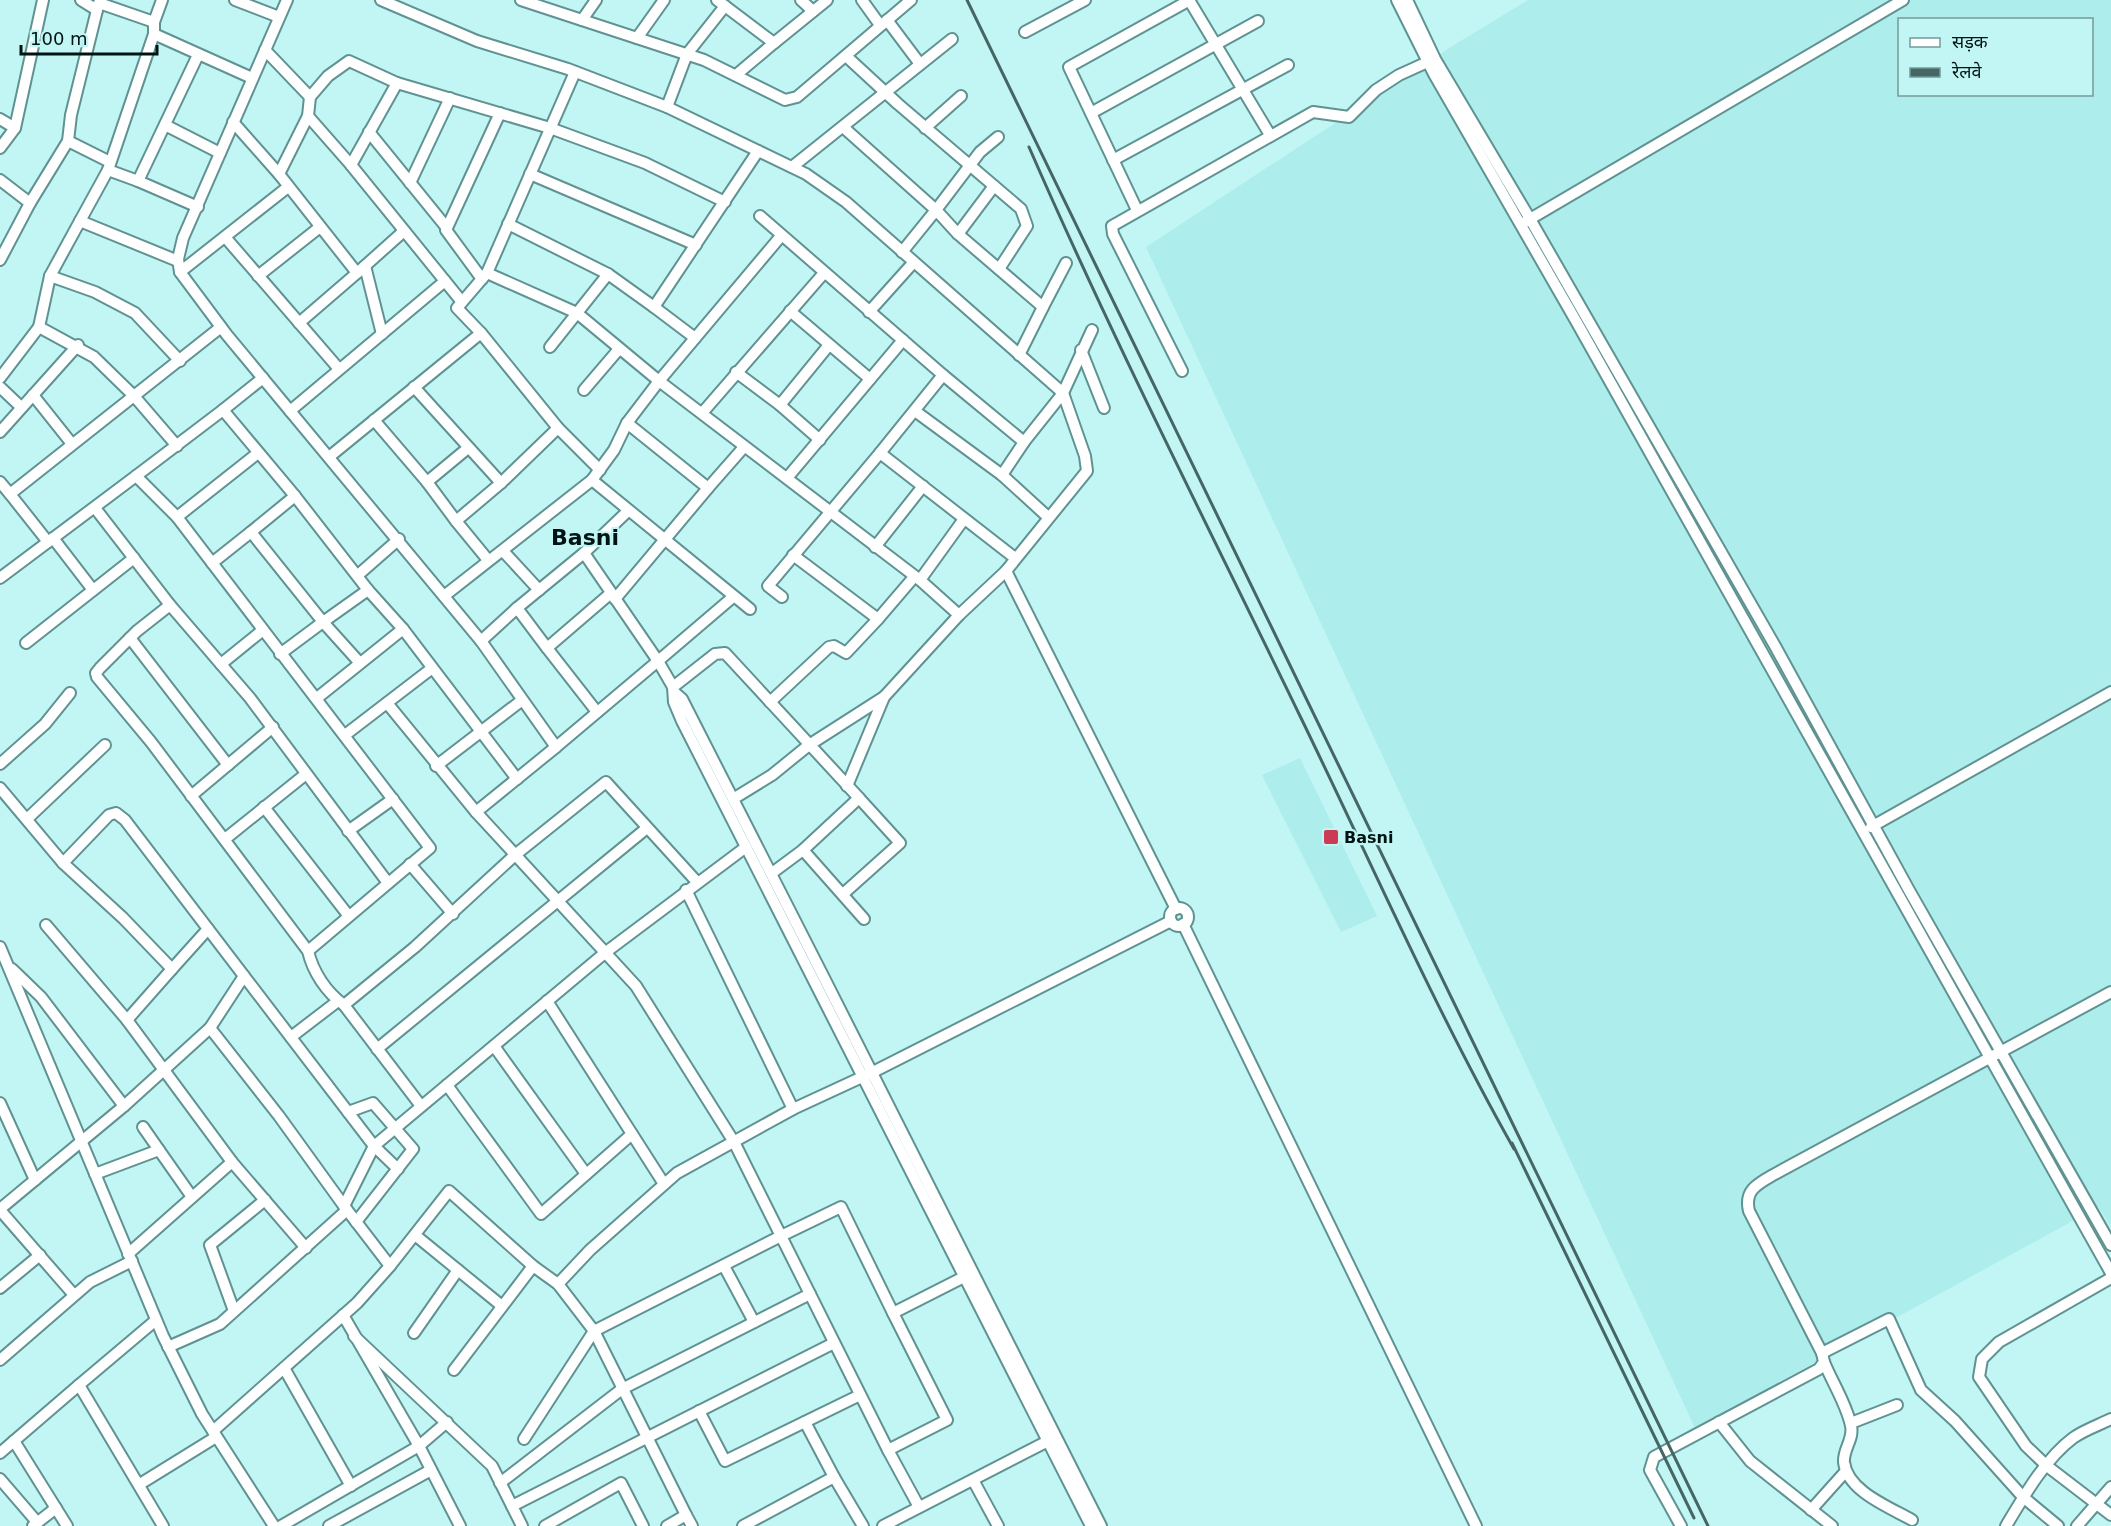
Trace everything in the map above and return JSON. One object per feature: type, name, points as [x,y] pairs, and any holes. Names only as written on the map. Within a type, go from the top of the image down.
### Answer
[{"type":"street","points":[[0,148],[15,128],[43,0]]},
{"type":"street","points":[[81,0],[98,4],[154,28],[198,55],[252,78]]},
{"type":"street","points":[[0,378],[39,327],[50,276],[109,166],[162,0]]},
{"type":"street","points":[[235,0],[279,17]]},
{"type":"street","points":[[179,266],[183,238],[287,0]]},
{"type":"street","points":[[381,0],[477,41],[575,72],[667,107],[792,167],[846,202],[1063,393],[1085,456],[1087,471],[1006,571],[959,615],[884,697],[809,745],[772,775],[733,799]]},
{"type":"street","points":[[521,0],[687,54],[789,100],[797,97],[911,0]]},
{"type":"street","points":[[582,20],[596,0]]},
{"type":"street","points":[[637,38],[664,0]]},
{"type":"street","points":[[801,0],[813,11]]},
{"type":"street","points":[[736,75],[827,0]]},
{"type":"street","points":[[862,0],[920,64]]},
{"type":"street","points":[[1025,32],[1071,3],[1085,0]]},
{"type":"street","points":[[1137,210],[1069,67],[1190,0],[1270,135]]},
{"type":"street","points":[[1397,0],[1520,225],[2111,1273]]},
{"type":"street","points":[[1407,0],[1431,61],[1530,219],[1875,824],[1910,892],[2111,1245]]},
{"type":"street","points":[[1520,225],[1902,0]]},
{"type":"street","points":[[667,107],[687,54],[721,3],[774,43]]},
{"type":"street","points":[[2,253],[68,141],[71,115],[98,4]]},
{"type":"street","points":[[1091,113],[1258,21]]},
{"type":"street","points":[[792,167],[952,39]]},
{"type":"street","points":[[265,50],[310,98]]},
{"type":"street","points":[[138,181],[198,55]]},
{"type":"street","points":[[846,56],[925,128],[1021,209],[1027,226],[999,269]]},
{"type":"street","points":[[279,174],[308,116],[310,98],[328,76],[349,61],[397,83],[550,128],[645,163],[725,202]]},
{"type":"street","points":[[1182,371],[1113,234],[1112,226],[1313,112],[1349,117],[1376,90],[1399,75],[1431,61]]},
{"type":"street","points":[[1113,160],[1288,65]]},
{"type":"street","points":[[575,72],[484,276],[457,308],[481,333],[558,428],[600,470]]},
{"type":"street","points":[[351,165],[397,83]]},
{"type":"street","points":[[925,128],[961,96]]},
{"type":"street","points":[[410,183],[450,98]]},
{"type":"street","points":[[447,228],[500,113]]},
{"type":"street","points":[[308,116],[351,165],[462,302]]},
{"type":"street","points":[[0,119],[15,128]]},
{"type":"street","points":[[233,122],[279,174],[320,227],[361,269],[382,334]]},
{"type":"street","points":[[165,125],[220,153]]},
{"type":"street","points":[[843,127],[936,210],[958,234],[1043,307]]},
{"type":"street","points":[[369,132],[484,276],[577,313],[659,381],[703,412],[744,447],[917,579],[959,615]]},
{"type":"street","points":[[902,252],[971,167],[980,152],[998,136]]},
{"type":"street","points":[[68,141],[138,181],[198,207]]},
{"type":"street","points":[[654,307],[758,151]]},
{"type":"street","points":[[530,174],[696,245]]},
{"type":"street","points":[[0,180],[30,203]]},
{"type":"street","points":[[958,234],[994,186]]},
{"type":"street","points":[[179,266],[225,237],[288,187]]},
{"type":"street","points":[[760,216],[869,312],[1024,442]]},
{"type":"street","points":[[80,221],[179,266],[221,327],[399,539],[481,641],[556,747]]},
{"type":"street","points":[[508,224],[608,274],[695,338]]},
{"type":"street","points":[[258,276],[320,227]]},
{"type":"street","points":[[299,323],[404,231]]},
{"type":"street","points":[[444,596],[488,560],[504,552],[592,480],[618,443],[627,423],[659,381],[781,236]]},
{"type":"street","points":[[225,237],[339,369]]},
{"type":"street","points":[[869,312],[913,263]]},
{"type":"street","points":[[1019,355],[1066,263]]},
{"type":"street","points":[[703,412],[824,273]]},
{"type":"street","points":[[550,348],[608,274]]},
{"type":"street","points":[[50,276],[95,291],[135,313],[180,361]]},
{"type":"street","points":[[290,411],[445,281]]},
{"type":"street","points":[[790,312],[870,380]]},
{"type":"street","points":[[39,327],[78,345],[94,357],[134,396],[177,447]]},
{"type":"street","points":[[10,494],[221,327]]},
{"type":"street","points":[[1002,475],[1024,442],[1063,393],[1092,330]]},
{"type":"street","points":[[328,457],[481,333]]},
{"type":"street","points":[[787,478],[903,340]]},
{"type":"street","points":[[0,432],[78,345]]},
{"type":"street","points":[[780,405],[829,345]]},
{"type":"street","points":[[585,390],[620,349]]},
{"type":"street","points":[[1081,350],[1104,408]]},
{"type":"street","points":[[736,372],[780,405],[820,440]]},
{"type":"street","points":[[782,597],[768,586],[943,375]]},
{"type":"street","points":[[0,577],[177,447],[263,378]]},
{"type":"street","points":[[0,387],[21,407]]},
{"type":"street","points":[[414,387],[501,483]]},
{"type":"street","points":[[33,395],[72,444]]},
{"type":"street","points":[[223,410],[296,496],[368,590],[403,629],[431,669],[517,779]]},
{"type":"street","points":[[915,411],[1002,475],[1048,517]]},
{"type":"street","points":[[374,420],[427,482],[488,560]]},
{"type":"street","points":[[627,423],[708,488]]},
{"type":"street","points":[[456,521],[501,483],[558,428]]},
{"type":"street","points":[[547,648],[613,596],[666,539],[744,447]]},
{"type":"street","points":[[427,482],[468,448]]},
{"type":"street","points":[[177,517],[258,453]]},
{"type":"street","points":[[880,453],[1015,558]]},
{"type":"street","points":[[136,476],[177,517],[430,848],[308,951]]},
{"type":"street","points":[[592,480],[750,609]]},
{"type":"street","points":[[1,484],[93,590]]},
{"type":"street","points":[[875,548],[923,486]]},
{"type":"street","points":[[212,563],[296,496]]},
{"type":"street","points":[[95,508],[170,605],[273,728],[388,882]]},
{"type":"street","points":[[481,641],[584,553],[628,511]]},
{"type":"street","points":[[770,702],[829,647],[834,646],[846,653],[917,579],[964,519]]},
{"type":"street","points":[[251,532],[323,622],[359,662]]},
{"type":"street","points":[[358,574],[399,539]]},
{"type":"street","points":[[504,552],[539,590]]},
{"type":"street","points":[[584,553],[682,699],[772,873],[823,980],[873,1072],[953,1245],[964,1277],[1091,1526]]},
{"type":"street","points":[[793,555],[878,619]]},
{"type":"street","points":[[26,643],[134,558]]},
{"type":"street","points":[[1006,571],[1176,909]]},
{"type":"street","points":[[280,654],[368,590]]},
{"type":"street","points":[[476,812],[733,597]]},
{"type":"street","points":[[170,605],[130,638],[100,668],[97,677],[151,742],[225,839],[308,951],[315,972],[421,1106]]},
{"type":"street","points":[[517,608],[597,712]]},
{"type":"street","points":[[317,699],[359,662],[403,629]]},
{"type":"street","points":[[221,664],[263,630]]},
{"type":"street","points":[[130,638],[228,765]]},
{"type":"street","points":[[674,689],[720,651],[725,653],[900,843],[843,894]]},
{"type":"street","points":[[345,735],[431,669]]},
{"type":"street","points":[[674,689],[674,702],[682,721],[862,1077],[1101,1526]]},
{"type":"street","points":[[1863,831],[2111,692]]},
{"type":"street","points":[[0,764],[45,724],[70,693]]},
{"type":"street","points":[[847,786],[884,697]]},
{"type":"street","points":[[436,766],[521,700]]},
{"type":"street","points":[[387,703],[436,766],[476,812],[556,902],[636,986],[734,1142],[860,1395],[919,1507]]},
{"type":"street","points":[[191,796],[273,728]]},
{"type":"street","points":[[27,819],[105,745]]},
{"type":"street","points":[[225,839],[306,774]]},
{"type":"street","points":[[291,1037],[341,1003],[453,914],[515,855],[606,782],[697,882]]},
{"type":"street","points":[[0,788],[63,862],[123,918],[172,969]]},
{"type":"street","points":[[772,873],[803,850],[859,798]]},
{"type":"street","points":[[348,831],[393,799]]},
{"type":"street","points":[[264,807],[348,915]]},
{"type":"street","points":[[63,862],[109,815],[116,813],[125,820],[374,1146],[398,1169]]},
{"type":"street","points":[[377,1049],[646,828]]},
{"type":"street","points":[[168,1347],[220,1324],[306,1248],[345,1208],[374,1146],[606,952],[746,847]]},
{"type":"street","points":[[803,850],[864,919]]},
{"type":"street","points":[[410,864],[453,914]]},
{"type":"street","points":[[686,890],[793,1109]]},
{"type":"street","points":[[1171,921],[1171,914],[1176,909],[1183,909],[1187,914],[1184,924],[1476,1526]]},
{"type":"street","points":[[558,1284],[590,1250],[677,1173],[793,1109],[873,1072],[1171,921]]},
{"type":"street","points":[[1171,921],[1178,926],[1184,924]]},
{"type":"street","points":[[46,926],[127,1020],[232,1162],[306,1248]]},
{"type":"street","points":[[127,1020],[208,929]]},
{"type":"street","points":[[0,947],[168,1347],[215,1434],[274,1526]]},
{"type":"street","points":[[7,965],[41,998],[124,1106]]},
{"type":"street","points":[[74,1295],[0,1209],[164,1072],[210,1028],[244,976]]},
{"type":"street","points":[[1912,1520],[1860,1490],[1846,1471],[1844,1459],[1852,1436],[1851,1424],[1823,1358],[1746,1201],[1750,1192],[1773,1175],[2111,992]]},
{"type":"street","points":[[547,1001],[664,1184]]},
{"type":"street","points":[[210,1028],[279,1116],[390,1266]]},
{"type":"street","points":[[494,1046],[586,1174]]},
{"type":"street","points":[[447,1085],[541,1215],[632,1134]]},
{"type":"street","points":[[0,1102],[35,1180]]},
{"type":"street","points":[[348,1112],[373,1102],[413,1149],[356,1222]]},
{"type":"street","points":[[143,1127],[192,1197]]},
{"type":"street","points":[[95,1174],[159,1150]]},
{"type":"street","points":[[0,1360],[74,1295],[97,1277],[130,1257],[232,1162]]},
{"type":"street","points":[[140,1484],[215,1434],[343,1315],[390,1266],[449,1191],[533,1266],[558,1284],[594,1331],[645,1437],[692,1526]]},
{"type":"street","points":[[234,1311],[210,1245],[265,1200]]},
{"type":"street","points":[[524,1439],[594,1331],[841,1207],[947,1420],[888,1450]]},
{"type":"street","points":[[415,1235],[501,1306]]},
{"type":"street","points":[[0,1288],[40,1255]]},
{"type":"street","points":[[454,1370],[533,1266]]},
{"type":"street","points":[[724,1266],[754,1322]]},
{"type":"street","points":[[414,1333],[458,1270]]},
{"type":"street","points":[[893,1313],[964,1277]]},
{"type":"street","points":[[2111,1278],[1999,1342],[1979,1365],[1979,1377],[2009,1425],[2047,1466],[2111,1515]]},
{"type":"street","points":[[500,1483],[622,1389],[810,1294]]},
{"type":"street","points":[[343,1315],[419,1446],[460,1526]]},
{"type":"street","points":[[1681,1526],[1652,1474],[1651,1463],[1661,1451],[1820,1369],[1823,1358],[1889,1319],[1921,1390],[1955,1421],[2023,1497],[2058,1526]]},
{"type":"street","points":[[0,1453],[156,1320]]},
{"type":"street","points":[[354,1336],[492,1466],[522,1526]]},
{"type":"street","points":[[512,1506],[834,1343]]},
{"type":"street","points":[[284,1368],[351,1486]]},
{"type":"street","points":[[78,1385],[140,1484],[163,1526]]},
{"type":"street","points":[[699,1411],[725,1461],[860,1395]]},
{"type":"street","points":[[1851,1424],[1897,1406]]},
{"type":"street","points":[[2006,1526],[2023,1497],[2061,1448],[2075,1436],[2111,1419]]},
{"type":"street","points":[[281,1526],[419,1446],[447,1422]]},
{"type":"street","points":[[805,1422],[862,1526]]},
{"type":"street","points":[[1719,1422],[1750,1461],[1832,1526]]},
{"type":"street","points":[[14,1441],[67,1526]]},
{"type":"street","points":[[883,1526],[1048,1441]]},
{"type":"street","points":[[329,1526],[431,1470]]},
{"type":"street","points":[[1811,1510],[1846,1471]]},
{"type":"street","points":[[743,1526],[834,1477]]},
{"type":"street","points":[[0,1479],[35,1524],[56,1508]]},
{"type":"street","points":[[973,1480],[998,1526]]},
{"type":"street","points":[[545,1526],[621,1483],[643,1526]]},
{"type":"street","points":[[2078,1526],[2111,1487]]},
{"type":"street","points":[[667,1526],[686,1515]]},
{"type":"shaded area","points":[[1528,0],[2111,0],[2111,1227],[2098,1207],[1695,1428],[1146,247],[1454,45]]},
{"type":"shaded area","name":"Basni","points":[[1300,758],[1377,916],[1341,932],[1262,775]]},
{"type":"railway","points":[[967,0],[1708,1526]]},
{"type":"railway","points":[[1029,147],[1128,362],[1404,935],[1457,1043],[1514,1149]]},
{"type":"railway","points":[[1512,1143],[1694,1518]]},
{"type":"place","name":"Basni","points":[[1331,837]]},
{"type":"district","name":"Basni","points":[[585,537]]}]
